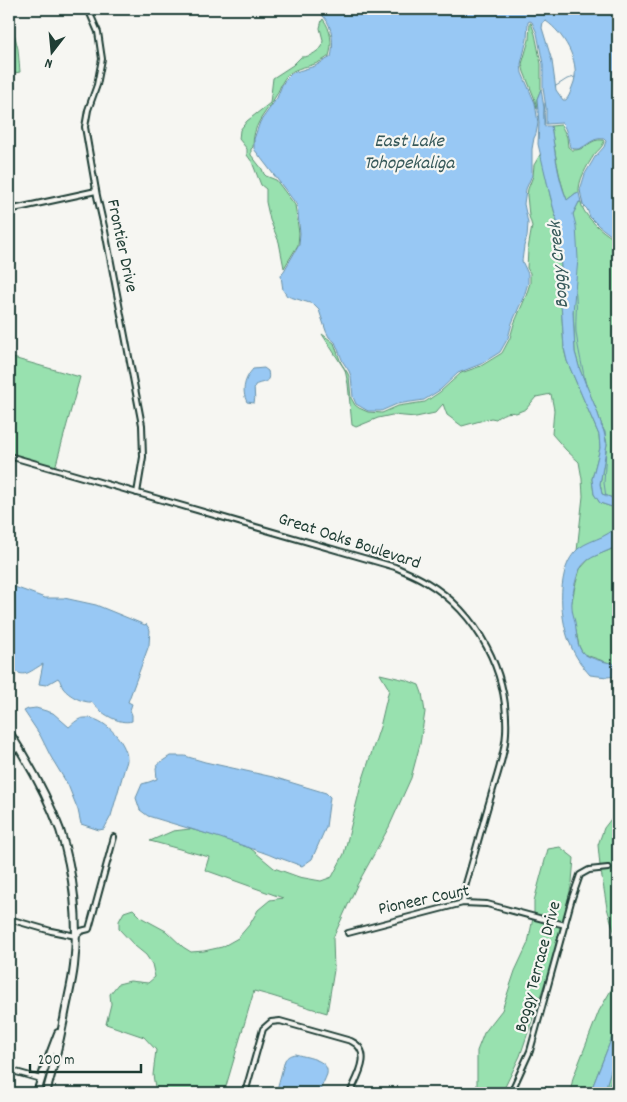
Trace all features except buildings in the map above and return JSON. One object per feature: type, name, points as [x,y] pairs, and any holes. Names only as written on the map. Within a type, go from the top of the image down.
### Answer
[{"type":"main road","points":[[9,732],[40,784],[60,831],[71,875],[76,936],[74,966],[47,1092]]},
{"type":"main road","points":[[37,1093],[64,1016]]},
{"type":"main road","points":[[41,1079],[45,1079],[52,1074]]},
{"type":"main road","points":[[41,1079],[45,1083],[47,1092]]},
{"type":"street","name":"Frontier Drive","points":[[88,9],[98,32],[102,59],[85,127],[142,425],[143,457],[136,493]]},
{"type":"street","points":[[9,210],[96,191]]},
{"type":"street","name":"Great Oaks Boulevard","points":[[9,456],[396,567],[428,583],[468,617],[486,646],[499,677],[505,708],[506,734],[502,759],[465,887],[464,903]]},
{"type":"street","points":[[9,755],[18,747]]},
{"type":"street","points":[[9,919],[76,936],[81,931],[89,928],[114,837]]},
{"type":"street","name":"Boggy Terrace Drive","points":[[514,1093],[514,1086],[530,1051],[580,875],[589,870],[608,868]]},
{"type":"street","name":"Pioneer Court","points":[[348,933],[464,903],[487,904],[565,925]]},
{"type":"street","points":[[245,1093],[263,1029],[271,1022],[280,1020],[351,1041],[358,1045],[362,1051],[363,1061],[350,1093]]},
{"type":"street","points":[[9,1070],[41,1079]]},
{"type":"green space","points":[[9,12],[18,49],[20,72],[9,74]]},
{"type":"green space","points":[[323,19],[330,37],[329,56],[316,63],[295,70],[287,76],[257,126],[251,149],[251,155],[264,174],[276,180],[295,205],[299,233],[298,245],[284,268],[279,242],[270,220],[266,202],[266,189],[261,185],[252,162],[247,155],[247,149],[239,139],[240,130],[247,121],[270,103],[273,78],[293,65],[301,57],[312,54],[322,47],[323,40],[320,28]]},
{"type":"green space","points":[[530,23],[535,34],[541,64],[541,89],[537,99],[537,109],[522,64],[529,40]]},
{"type":"green space","points":[[561,125],[567,137],[568,147],[572,150],[581,149],[598,140],[603,140],[604,142],[584,173],[579,193],[576,193],[567,200],[559,173],[551,126]]},
{"type":"green space","points":[[541,153],[558,225],[564,349],[567,361],[599,435],[600,448],[592,479],[594,494],[600,503],[618,509],[619,517],[619,523],[612,532],[577,551],[583,496],[582,479],[579,462],[552,434],[554,410],[551,394],[536,397],[526,409],[516,413],[503,414],[496,419],[491,418],[462,426],[447,415],[443,404],[435,413],[416,417],[392,415],[378,418],[356,427],[352,425],[345,370],[322,334],[334,343],[341,363],[349,376],[351,398],[355,405],[368,412],[382,413],[398,406],[425,402],[440,392],[461,373],[481,366],[502,353],[510,338],[530,283],[530,273],[527,268],[532,226],[527,195],[533,176],[534,165]]},
{"type":"green space","points":[[579,202],[581,202],[586,213],[595,224],[618,241],[618,500],[602,494],[600,484],[607,444],[575,352],[573,214]]},
{"type":"green space","points":[[13,358],[80,377],[55,468],[9,454],[9,366]]},
{"type":"green space","points":[[618,545],[618,664],[609,663],[583,654],[579,646],[571,606],[580,569],[590,558]]},
{"type":"green space","points":[[380,674],[419,685],[425,712],[420,744],[411,778],[389,827],[357,885],[333,938],[334,970],[327,1013],[254,991],[224,1093],[156,1093],[153,1075],[156,1050],[144,1037],[106,1024],[111,1004],[110,994],[118,984],[130,981],[148,983],[155,977],[152,964],[146,955],[119,929],[119,921],[124,912],[133,909],[142,918],[166,931],[191,952],[204,951],[222,947],[238,938],[250,924],[258,910],[270,900],[283,898],[205,870],[209,857],[150,841],[173,831],[190,829],[250,848],[274,868],[299,877],[321,881],[332,877],[344,854],[361,785],[380,727],[389,689]]},
{"type":"green space","points":[[618,810],[618,944],[607,908],[601,871],[610,869],[610,865],[600,866],[598,845],[604,828]]},
{"type":"green space","points":[[560,847],[574,858],[572,882],[563,922],[534,914],[534,901],[548,849]]},
{"type":"green space","points":[[533,918],[562,926],[555,953],[520,1056],[502,1093],[475,1093],[477,1087],[477,1051],[484,1033],[502,1010],[515,971],[528,943]]},
{"type":"green space","points":[[618,978],[618,1022],[590,1093],[570,1093],[573,1078],[599,1011]]},
{"type":"green space","points":[[618,1046],[618,1093],[604,1093]]},
{"type":"water","name":"East Lake Tohopekaliga","points":[[314,9],[618,9],[618,239],[599,226],[590,217],[583,205],[580,190],[585,174],[595,157],[604,147],[606,141],[604,139],[594,140],[579,149],[575,149],[570,147],[562,123],[546,124],[543,64],[537,33],[530,21],[528,22],[527,39],[521,64],[522,73],[535,103],[538,123],[532,149],[532,175],[526,189],[524,204],[528,223],[522,261],[528,274],[528,283],[508,338],[500,352],[481,364],[458,373],[440,390],[424,400],[397,404],[381,411],[368,411],[356,404],[353,397],[351,376],[335,342],[326,331],[319,310],[313,304],[287,296],[283,290],[281,276],[299,245],[300,233],[297,205],[254,149],[254,139],[260,122],[277,98],[285,80],[292,73],[315,66],[331,57],[331,31],[324,17]],"holes":[[[546,21],[569,48],[575,65],[574,82],[566,100],[563,100],[556,90],[552,61],[542,28],[543,22]]]},
{"type":"water","points":[[541,89],[544,125],[551,126],[561,182],[567,200],[576,193],[579,193],[581,202],[579,202],[573,214],[576,226],[578,259],[573,312],[575,352],[607,444],[600,484],[602,494],[618,500],[618,509],[600,503],[594,494],[592,479],[600,448],[599,435],[567,361],[564,348],[558,225],[538,144],[537,99]]},
{"type":"water","points":[[264,368],[268,371],[269,375],[267,380],[255,385],[254,403],[247,402],[244,389],[248,376],[253,369]]},
{"type":"water","points":[[618,524],[618,545],[583,564],[577,576],[573,593],[572,611],[580,649],[594,659],[618,664],[618,676],[590,675],[579,661],[567,636],[562,612],[564,573],[568,562],[579,548],[603,537]]},
{"type":"water","points":[[9,585],[45,598],[64,598],[96,605],[146,624],[150,630],[149,645],[128,702],[132,704],[130,710],[132,721],[116,720],[105,714],[92,702],[80,700],[72,696],[63,688],[58,678],[46,685],[39,684],[43,664],[23,674],[9,667]]},
{"type":"water","points":[[36,708],[53,713],[69,727],[83,718],[92,718],[113,731],[123,745],[127,762],[111,816],[104,829],[99,830],[81,824],[78,810],[68,785],[24,711]]},
{"type":"water","points":[[170,756],[185,756],[273,777],[326,793],[330,797],[326,827],[312,859],[302,866],[148,816],[140,810],[136,798],[142,784],[157,779],[156,768],[158,764]]},
{"type":"water","points":[[618,1022],[618,1046],[604,1093],[590,1093]]},
{"type":"water","points":[[295,1054],[316,1060],[325,1065],[327,1074],[319,1093],[276,1093],[285,1060]]},
{"type":"waterway","name":"Boggy Creek","points":[[556,86],[567,79],[575,77]]},
{"type":"waterway","name":"Boggy Creek","points":[[545,103],[545,127]]},
{"type":"waterway","name":"Boggy Creek","points":[[575,289],[576,332],[586,386]]},
{"type":"waterway","name":"Boggy Creek","points":[[601,425],[605,432],[606,442]]},
{"type":"waterway","name":"Boggy Creek","points":[[606,449],[604,483],[606,497]]},
{"type":"waterway","name":"Boggy Creek","points":[[606,1093],[618,1062]]}]
